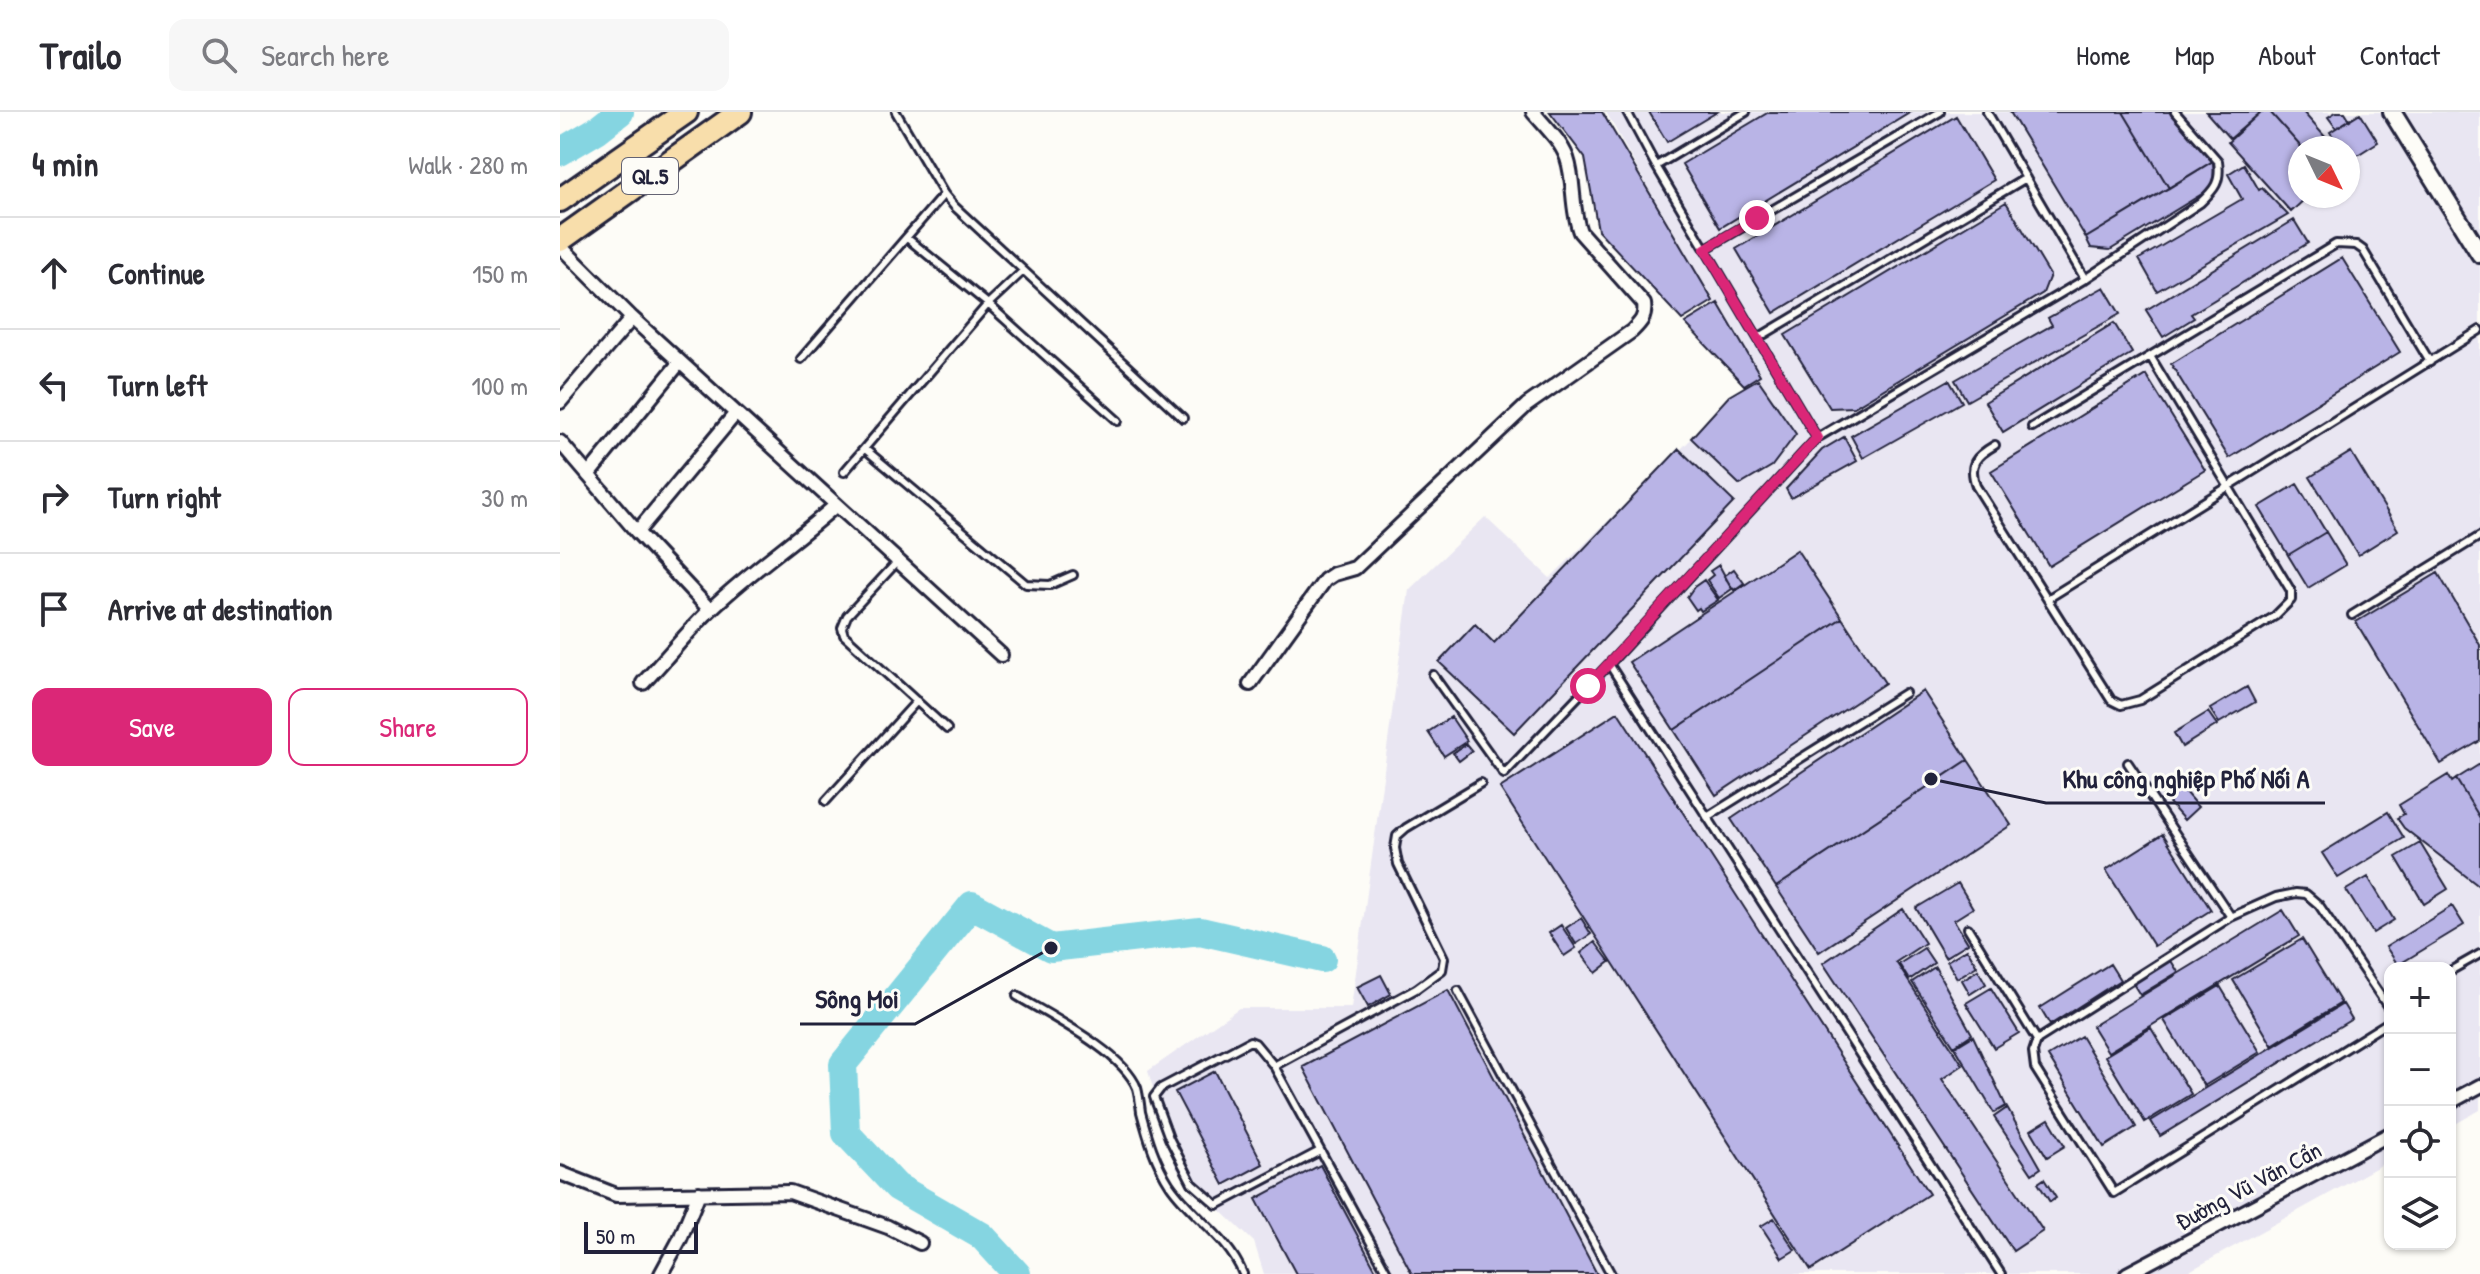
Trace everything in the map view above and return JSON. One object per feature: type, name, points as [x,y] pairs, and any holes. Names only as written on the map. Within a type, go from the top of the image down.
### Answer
[{"type":"highway","name":"QL.5","points":[[560,200],[686,112]]},
{"type":"highway","name":"QL.5","points":[[560,243],[740,112]]},
{"type":"street","points":[[1250,684],[1325,580],[1355,568],[1527,405],[1642,321],[1644,304],[1580,232],[1568,160],[1560,143],[1533,112]]},
{"type":"street","points":[[2392,112],[2480,254]]},
{"type":"street","points":[[560,243],[632,318],[1001,655]]},
{"type":"street","points":[[560,402],[632,318]]},
{"type":"street","points":[[588,475],[680,362]]},
{"type":"street","points":[[637,532],[736,413]]},
{"type":"street","points":[[560,442],[637,532],[710,610]]},
{"type":"street","points":[[643,683],[710,610],[836,505]]},
{"type":"street","points":[[2456,1098],[2480,1086]]},
{"type":"street","name":"Đường Vũ Văn Cẩn","points":[[2127,1274],[2384,1137]]},
{"type":"street","points":[[560,1173],[616,1195],[790,1192],[888,1227],[920,1243]]},
{"type":"street","points":[[661,1274],[699,1193]]},
{"type":"lane","points":[[896,112],[944,194],[1183,418]]},
{"type":"lane","points":[[1627,112],[1817,438]]},
{"type":"lane","points":[[1656,166],[1746,112]]},
{"type":"lane","points":[[1705,249],[1940,112]]},
{"type":"lane","points":[[1987,112],[2085,279]]},
{"type":"lane","points":[[1433,675],[1504,774],[1817,438],[2085,279],[2200,203],[2219,183],[2218,161],[2175,112]]},
{"type":"lane","points":[[1758,338],[2026,178]]},
{"type":"lane","points":[[801,359],[944,194]]},
{"type":"lane","points":[[907,238],[988,304],[1118,421]]},
{"type":"lane","points":[[2032,427],[2336,244],[2356,245],[2363,250],[2430,362]]},
{"type":"lane","points":[[844,472],[988,304],[1023,271]]},
{"type":"lane","points":[[2049,598],[2480,330]]},
{"type":"lane","points":[[1995,445],[1978,455],[1972,464],[1976,486],[2111,700],[2121,705],[2140,700],[2275,616],[2291,600],[2291,591],[2150,356]]},
{"type":"lane","points":[[865,449],[1026,584],[1050,585],[1073,575]]},
{"type":"lane","points":[[2352,615],[2480,536]]},
{"type":"lane","points":[[898,561],[847,616],[842,628],[844,635],[947,729]]},
{"type":"lane","points":[[1609,664],[2001,1274]]},
{"type":"lane","points":[[1707,817],[1905,693]]},
{"type":"lane","points":[[826,801],[917,701]]},
{"type":"lane","points":[[2128,763],[2231,917]]},
{"type":"lane","points":[[1274,1066],[1416,989],[1442,970],[1444,958],[1398,864],[1395,848],[1397,836],[1481,783]]},
{"type":"lane","points":[[2384,1001],[2319,905],[2306,894],[2296,893],[2276,897],[2231,917],[2037,1040],[2033,1052],[2035,1068],[2114,1193],[2384,1025]]},
{"type":"lane","points":[[1968,928],[2037,1040]]},
{"type":"lane","points":[[2456,968],[2480,954]]},
{"type":"lane","points":[[1458,991],[1611,1274]]},
{"type":"lane","points":[[1017,996],[1103,1049],[1129,1074],[1137,1088],[1158,1165],[1185,1204],[1227,1245],[1243,1274]]},
{"type":"lane","points":[[1320,1151],[1217,1205],[1192,1183],[1169,1138],[1154,1097],[1161,1088],[1250,1041],[1255,1043],[1274,1066],[1388,1274]]},
{"type":"shaded area","points":[[1606,112],[2480,112],[2480,1110],[2456,1124],[2456,962],[2384,962],[2384,1163],[2184,1274],[1264,1274],[1254,1242],[1176,1168],[1148,1071],[1239,1008],[1351,1008],[1409,590],[1485,517],[1550,578],[1753,378]]},
{"type":"building","points":[[1550,112],[1602,112],[1713,301],[1682,320],[1598,230],[1585,158]]},
{"type":"building","points":[[1649,112],[1717,112],[1667,142]]},
{"type":"building","points":[[1769,112],[1911,112],[1720,228],[1682,164]]},
{"type":"building","points":[[2010,112],[2123,112],[2169,188],[2086,238]]},
{"type":"building","points":[[2123,112],[2170,112],[2213,161],[2169,188]]},
{"type":"building","points":[[2206,112],[2261,112],[2230,139]]},
{"type":"building","points":[[2261,112],[2270,112],[2291,136],[2288,136],[2288,208],[2295,208],[2291,212],[2228,142]]},
{"type":"building","points":[[2270,112],[2303,112],[2324,136],[2291,136]]},
{"type":"building","points":[[2336,112],[2345,112],[2350,120],[2336,128],[2328,117]]},
{"type":"building","points":[[2360,113],[2378,142],[2360,153],[2360,136],[2332,136],[2330,132]]},
{"type":"building","points":[[1956,116],[1994,180],[1774,313],[1736,249]]},
{"type":"building","points":[[2213,161],[2215,186],[2110,250],[2091,248],[2086,238]]},
{"type":"building","points":[[2244,164],[2259,190],[2262,188],[2288,215],[2157,291],[2139,259],[2242,199],[2228,174]]},
{"type":"building","points":[[2006,202],[2050,275],[2043,293],[1854,407],[1830,408],[1785,335]]},
{"type":"building","points":[[2294,220],[2308,243],[2191,314],[2194,318],[2163,337],[2146,310]]},
{"type":"building","points":[[2342,258],[2400,352],[2229,458],[2171,364]]},
{"type":"building","points":[[2104,287],[2120,314],[1967,401],[1955,380],[2052,325],[2048,318]]},
{"type":"building","points":[[1718,303],[1760,375],[1744,385],[1685,323]]},
{"type":"building","points":[[2114,323],[2132,353],[2003,432],[1985,402]]},
{"type":"building","points":[[2146,375],[2205,470],[2049,566],[1991,471]]},
{"type":"building","points":[[1758,379],[1796,434],[1772,466],[1740,485],[1691,438],[1729,396]]},
{"type":"building","points":[[1949,380],[1962,402],[1863,458],[1851,436]]},
{"type":"building","points":[[1844,437],[1857,461],[1791,498],[1786,489],[1822,450]]},
{"type":"building","points":[[1679,449],[1734,502],[1514,733],[1439,662],[1475,624],[1494,643]]},
{"type":"building","points":[[2351,452],[2398,530],[2358,555],[2310,477]]},
{"type":"building","points":[[2297,484],[2326,532],[2288,555],[2259,507]]},
{"type":"building","points":[[2326,532],[2346,565],[2308,588],[2288,555]]},
{"type":"building","points":[[1797,550],[1842,618],[1674,730],[1629,662]]},
{"type":"building","points":[[1719,565],[1732,589],[1719,598],[1707,580],[1713,575],[1710,571]]},
{"type":"building","points":[[1734,569],[1744,583],[1734,590],[1724,576]]},
{"type":"building","points":[[2438,573],[2480,645],[2480,741],[2441,764],[2356,622]]},
{"type":"building","points":[[1704,580],[1718,600],[1701,611],[1699,608],[1696,610],[1687,597]]},
{"type":"building","points":[[1842,618],[1885,683],[1716,795],[1674,730]]},
{"type":"building","points":[[2247,687],[2255,702],[2219,723],[2210,709]]},
{"type":"building","points":[[1923,691],[1968,760],[1776,887],[1731,819]]},
{"type":"building","points":[[1618,712],[1929,1194],[1811,1270],[1500,788]]},
{"type":"building","points":[[2208,712],[2217,725],[2182,747],[2174,733]]},
{"type":"building","points":[[1451,717],[1467,741],[1444,756],[1428,732]]},
{"type":"building","points":[[1466,744],[1472,751],[1459,761],[1453,753]]},
{"type":"building","points":[[1968,760],[2011,825],[1819,952],[1776,887]]},
{"type":"building","points":[[2480,764],[2480,818],[2456,779]]},
{"type":"building","points":[[2448,775],[2452,782],[2456,779],[2480,818],[2480,887],[2404,828],[2397,818],[2404,814],[2399,805]]},
{"type":"building","points":[[2178,784],[2198,807],[2184,820],[2163,796]]},
{"type":"building","points":[[2388,812],[2404,838],[2338,878],[2322,853]]},
{"type":"building","points":[[2163,834],[2211,910],[2154,946],[2106,870]]},
{"type":"building","points":[[2420,843],[2448,889],[2424,904],[2396,857]]},
{"type":"building","points":[[2368,877],[2394,920],[2373,933],[2346,890]]},
{"type":"building","points":[[1958,883],[1973,908],[1954,920],[1968,943],[1945,957],[1916,908]]},
{"type":"building","points":[[2452,906],[2464,925],[2403,962],[2396,962],[2386,947]]},
{"type":"building","points":[[1903,909],[1925,943],[1896,962],[1963,1065],[1942,1079],[2043,1231],[2013,1251],[1823,963]]},
{"type":"building","points":[[2283,910],[2299,936],[2108,1052],[2092,1026]]},
{"type":"building","points":[[1581,918],[1591,934],[1576,944],[1566,928]]},
{"type":"building","points":[[1561,925],[1576,948],[1564,956],[1549,933]]},
{"type":"building","points":[[2302,939],[2341,1003],[2272,1045],[2233,980]]},
{"type":"building","points":[[1595,942],[1610,962],[1596,973],[1581,953]]},
{"type":"building","points":[[1924,948],[1934,963],[1909,980],[1899,964]]},
{"type":"building","points":[[1967,949],[1977,966],[1957,978],[1947,961]]},
{"type":"building","points":[[2170,959],[2178,972],[2140,995],[2132,982]]},
{"type":"building","points":[[2110,964],[2120,980],[2050,1025],[2040,1008]]},
{"type":"building","points":[[1935,967],[1972,1034],[1954,1046],[1912,982]]},
{"type":"building","points":[[1978,970],[1986,984],[1970,994],[1962,980]]},
{"type":"building","points":[[1381,975],[1391,994],[1368,1007],[1357,987]]},
{"type":"building","points":[[2220,986],[2260,1052],[2204,1086],[2164,1020]]},
{"type":"building","points":[[1991,988],[2019,1033],[1994,1048],[1966,1003]]},
{"type":"building","points":[[1448,990],[1597,1274],[1412,1274],[1303,1067]]},
{"type":"building","points":[[2343,1004],[2352,1019],[2160,1136],[2151,1121]]},
{"type":"building","points":[[2151,1028],[2191,1094],[2145,1122],[2105,1056]]},
{"type":"building","points":[[1973,1036],[2006,1106],[1994,1113],[1955,1047]]},
{"type":"building","points":[[2081,1036],[2136,1127],[2104,1147],[2048,1056]]},
{"type":"building","points":[[1215,1071],[1263,1164],[1224,1185],[1175,1092]]},
{"type":"building","points":[[2007,1108],[2041,1168],[2032,1174],[1994,1117]]},
{"type":"building","points":[[2049,1119],[2065,1146],[2047,1157],[2031,1130]]},
{"type":"building","points":[[1320,1165],[1378,1274],[1296,1274],[1256,1199]]},
{"type":"building","points":[[2044,1179],[2056,1198],[2050,1202],[2038,1183]]},
{"type":"building","points":[[1774,1218],[1795,1250],[1782,1258],[1761,1226]]},
{"type":"waterway","points":[[560,152],[620,112]]},
{"type":"waterway","points":[[1017,1274],[982,1236],[897,1187],[846,1133],[843,1064],[972,905],[1051,948],[1200,931],[1322,959]]},
{"type":"place","name":"Khu công nghiệp Phố Nối A","points":[[1931,779]]},
{"type":"place","name":"Sông Moi","points":[[1051,948]]},
{"type":"route","points":[[1588,686],[1817,438],[1705,249],[1757,218]]}]
